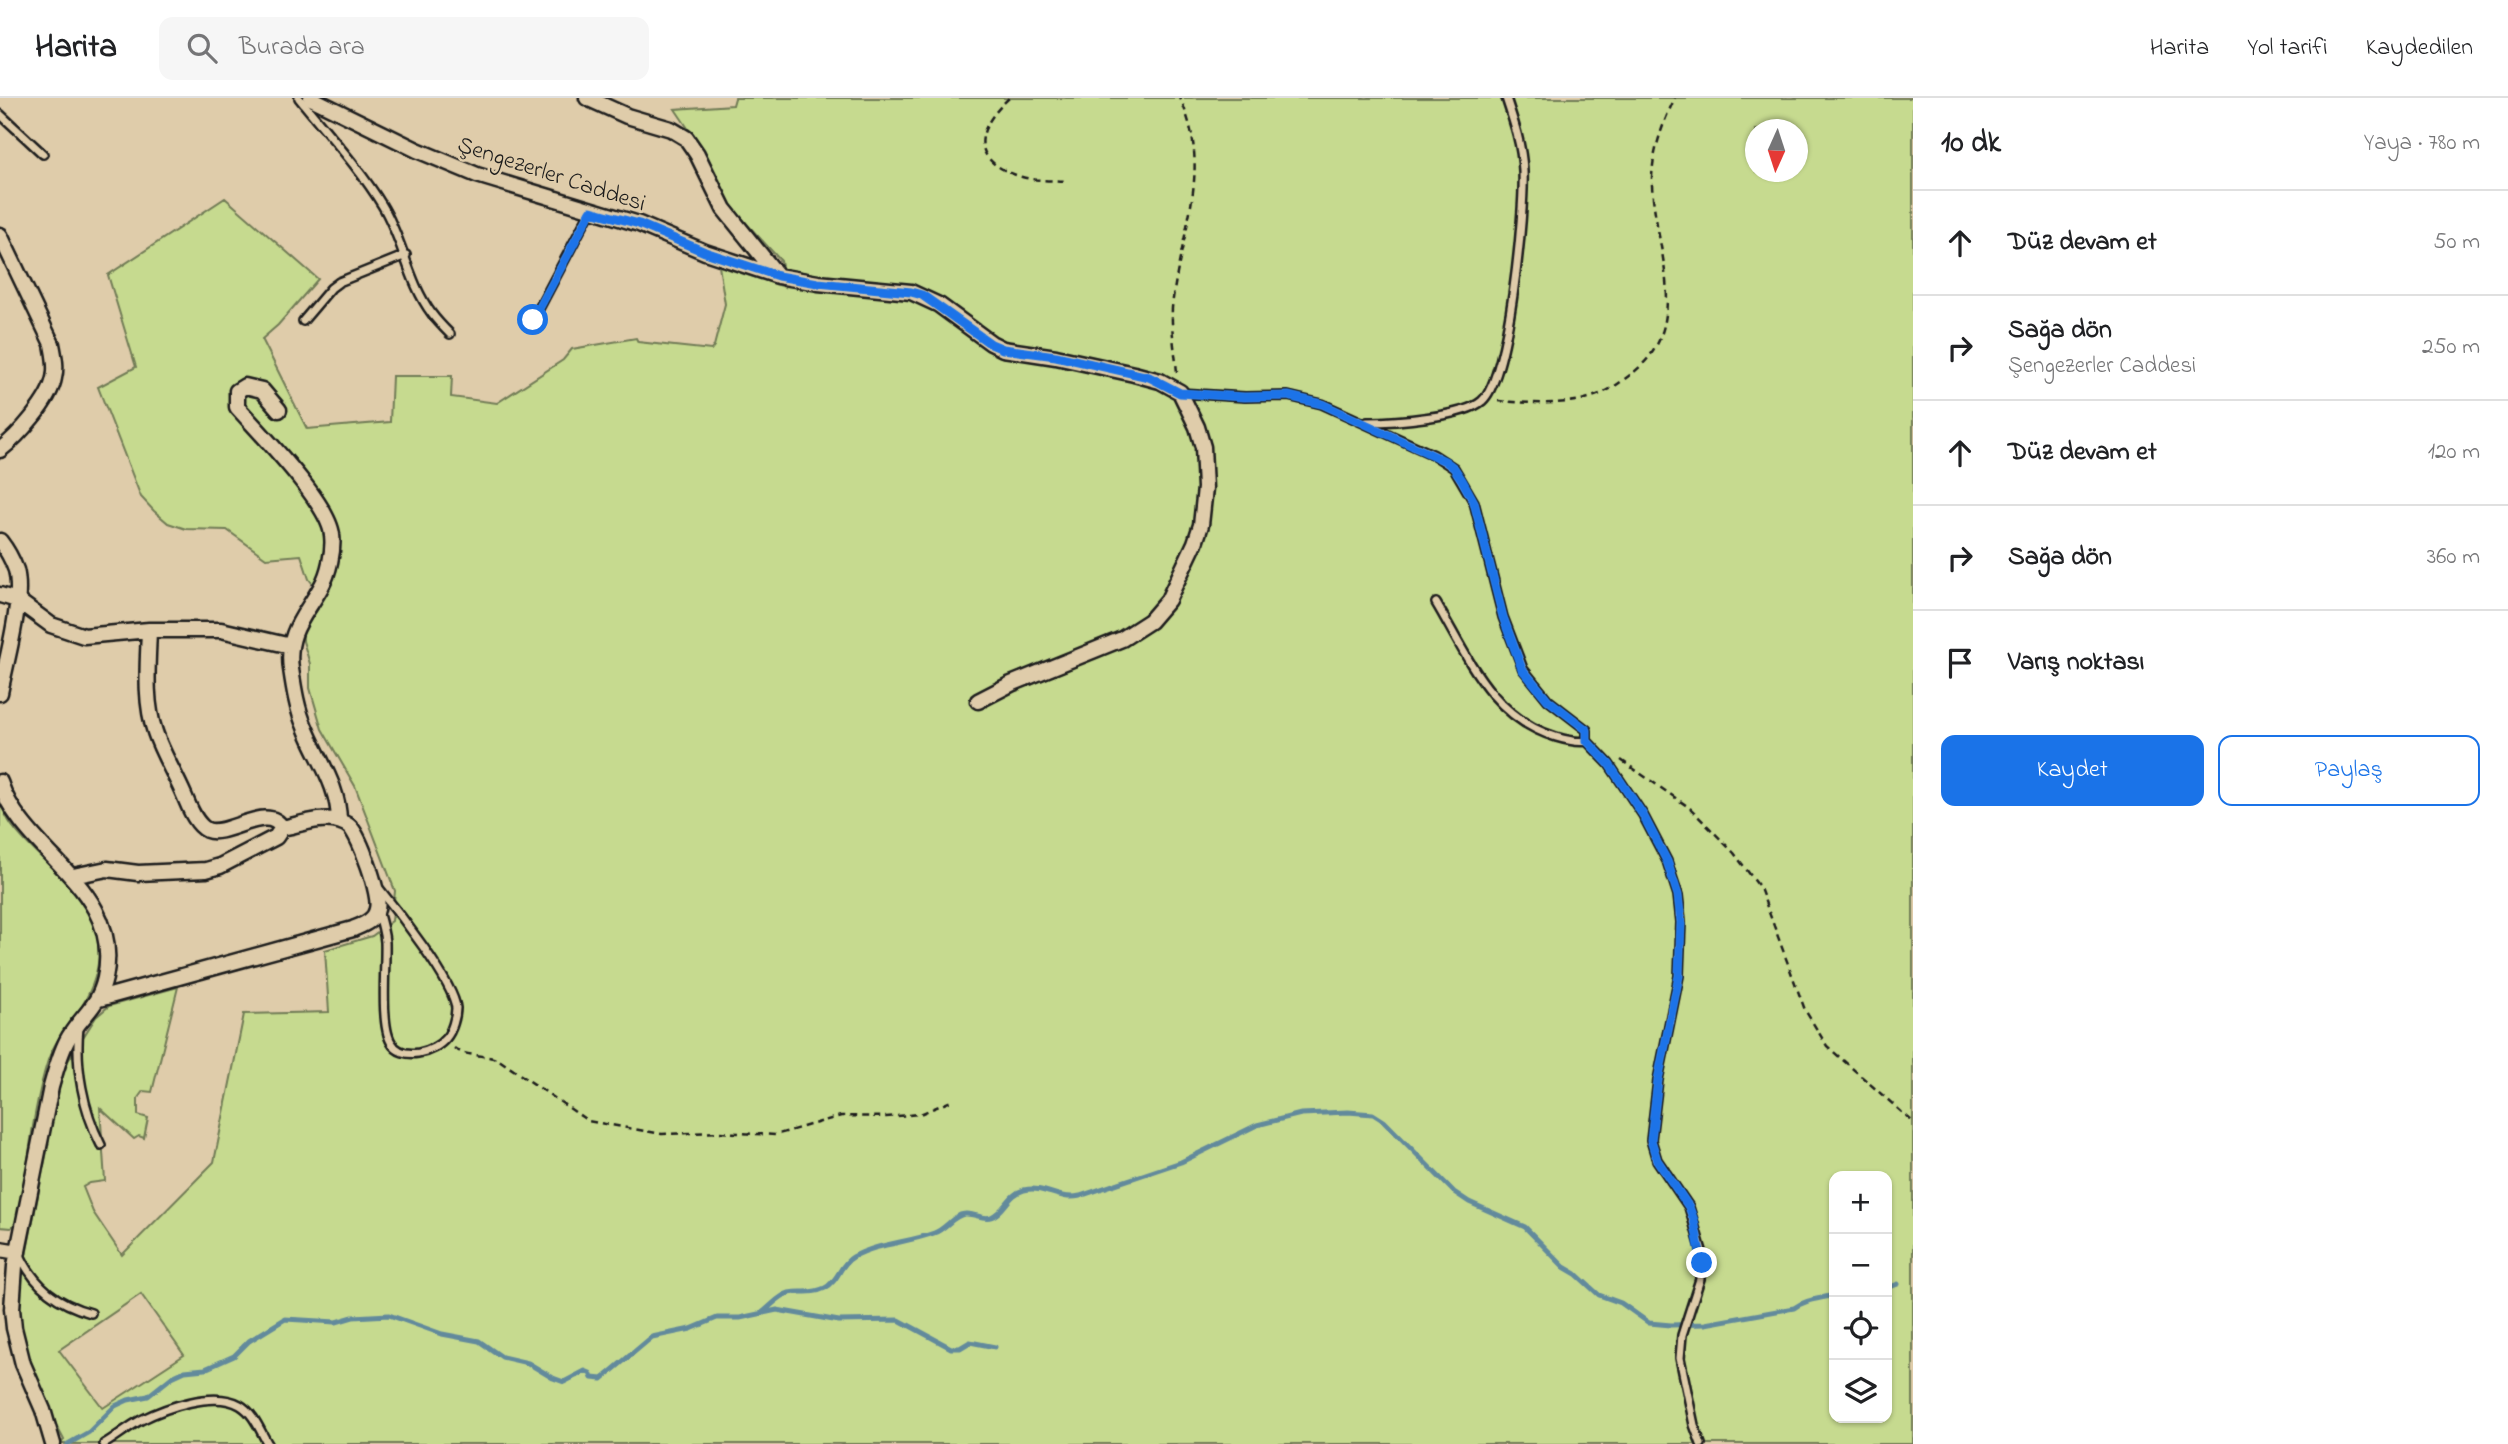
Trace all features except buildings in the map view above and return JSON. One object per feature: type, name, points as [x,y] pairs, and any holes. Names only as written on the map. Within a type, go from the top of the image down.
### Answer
[{"type":"street","name":"Şengezerler Caddesi","points":[[311,98],[417,150],[477,175],[639,224],[705,252],[778,276],[818,283],[911,292],[939,305],[991,344],[1003,349],[1056,356],[1141,375],[1160,381],[1180,393]]},
{"type":"street","points":[[587,98],[627,116],[671,128],[686,138],[697,154],[724,209],[778,276]]},
{"type":"street","points":[[0,235],[52,344],[55,361],[55,378],[50,391],[32,416],[0,450]]},
{"type":"street","points":[[279,410],[262,390],[245,386],[237,391],[237,407],[317,500],[332,533],[330,558],[323,584],[299,621],[291,646],[291,666],[296,700],[304,726],[333,786],[340,821]]},
{"type":"street","points":[[978,701],[1011,684],[1122,639],[1150,621],[1168,600],[1195,543],[1205,488],[1203,446],[1180,393]]},
{"type":"street","points":[[0,541],[11,557],[16,572],[17,600],[0,693]]},
{"type":"street","points":[[0,595],[17,600],[51,625],[84,636],[149,630],[221,630],[291,646]]},
{"type":"street","points":[[149,630],[149,701],[154,730],[200,825],[214,831],[272,819],[282,828]]},
{"type":"street","points":[[0,782],[23,823],[73,876],[86,894],[100,920],[107,941],[107,959],[99,999],[70,1036],[51,1087],[12,1289],[14,1328],[23,1364],[43,1410],[53,1444]]},
{"type":"street","points":[[73,876],[107,869],[138,873],[206,870],[220,866],[276,837],[282,828],[325,820],[340,821],[351,827],[373,881],[377,910],[365,924],[99,999]]},
{"type":"street","points":[[0,1249],[18,1252]]},
{"type":"street","points":[[40,1444],[47,1427]]},
{"type":"lane","points":[[299,98],[382,204],[417,288],[432,314],[450,334]]},
{"type":"lane","points":[[1365,422],[1415,420],[1473,407],[1484,400],[1491,390],[1508,328],[1523,187],[1521,154],[1506,98]]},
{"type":"lane","points":[[0,114],[43,154]]},
{"type":"lane","points":[[533,320],[591,211]]},
{"type":"lane","points":[[303,321],[339,282],[370,267],[405,255]]},
{"type":"lane","points":[[1180,393],[1244,397],[1288,396],[1322,404],[1365,422],[1454,468],[1479,516],[1503,617],[1522,669],[1548,700],[1583,725],[1587,730],[1587,741]]},
{"type":"lane","points":[[1436,603],[1472,667],[1510,712],[1551,736],[1587,741],[1609,764],[1643,815],[1667,861],[1678,895],[1681,922],[1679,976],[1658,1080],[1651,1140],[1657,1160],[1689,1207],[1702,1251],[1700,1279],[1682,1335],[1680,1358],[1694,1425],[1701,1444]]},
{"type":"lane","points":[[373,881],[409,927],[452,994],[456,1007],[454,1020],[446,1038],[429,1050],[415,1054],[404,1053],[390,1041],[386,1008],[385,940],[377,910]]},
{"type":"lane","points":[[80,1023],[78,1039],[85,1106],[101,1144]]},
{"type":"lane","points":[[18,1252],[26,1268],[44,1290],[67,1305],[92,1313]]},
{"type":"lane","points":[[104,1444],[139,1421],[192,1401],[213,1400],[239,1404],[255,1421],[268,1444]]},
{"type":"path","points":[[1009,98],[983,131],[981,141],[985,152],[993,163],[1024,178],[1066,181]]},
{"type":"path","points":[[1180,98],[1190,119],[1196,163],[1195,188],[1172,305],[1180,393]]},
{"type":"path","points":[[1484,400],[1561,402],[1584,399],[1608,390],[1636,370],[1655,349],[1663,334],[1667,315],[1666,283],[1652,185],[1661,131],[1675,98]]},
{"type":"path","points":[[1621,760],[1690,808],[1734,853],[1760,888],[1805,1010],[1827,1046],[1913,1122]]},
{"type":"path","points":[[446,1038],[459,1051],[482,1054],[499,1060],[588,1121],[662,1133],[775,1135],[841,1116],[886,1117],[920,1114],[950,1101]]},
{"type":"green space","points":[[735,98],[1913,98],[1913,1444],[60,1444],[64,1440],[38,1384],[25,1346],[20,1285],[48,1146],[53,1107],[68,1061],[96,1017],[109,1006],[178,987],[152,1092],[143,1091],[138,1098],[138,1115],[148,1118],[144,1138],[139,1136],[134,1139],[100,1108],[105,1181],[83,1187],[93,1212],[122,1255],[214,1162],[244,1014],[329,1012],[325,950],[372,936],[392,921],[395,891],[355,786],[322,729],[310,688],[310,664],[303,641],[303,630],[318,609],[319,592],[309,579],[301,555],[266,558],[227,530],[186,529],[168,523],[141,497],[98,387],[136,367],[108,275],[225,198],[318,279],[278,325],[262,339],[307,429],[390,422],[392,376],[452,376],[451,397],[497,403],[563,360],[572,349],[636,338],[638,342],[711,350],[725,304],[719,266],[785,287],[781,261],[728,203],[708,158],[675,109],[733,105]],"holes":[[[141,1294],[184,1355],[103,1408],[59,1350]]]},
{"type":"green space","points":[[0,803],[22,838],[74,890],[95,927],[99,950],[96,973],[88,995],[48,1060],[35,1115],[21,1208],[17,1221],[11,1228],[0,1227]]},
{"type":"waterway","points":[[763,1312],[786,1294],[825,1288],[848,1260],[863,1252],[934,1233],[961,1215],[991,1217],[1014,1195],[1024,1190],[1080,1196],[1181,1162],[1257,1125],[1301,1114],[1348,1112],[1373,1114],[1384,1121],[1454,1192],[1469,1202],[1525,1227],[1564,1267],[1599,1295],[1621,1303],[1649,1323],[1705,1324],[1794,1308],[1808,1301],[1829,1296]]},
{"type":"waterway","points":[[1892,1286],[1898,1284]]},
{"type":"waterway","points":[[68,1444],[89,1432],[115,1406],[148,1396],[172,1377],[185,1371],[205,1369],[234,1356],[249,1341],[285,1319],[336,1322],[353,1317],[389,1315],[442,1334],[479,1341],[502,1357],[528,1363],[564,1382],[585,1371],[590,1373],[592,1378],[602,1379],[652,1337],[691,1329],[717,1318],[740,1318],[777,1310],[839,1321],[899,1320],[951,1348],[960,1348],[970,1342],[995,1347]]},
{"type":"route","points":[[533,320],[591,211],[639,224],[705,252],[778,276],[922,295],[991,344],[1003,349],[1056,356],[1149,377],[1180,393],[1244,397],[1288,396],[1322,404],[1434,455],[1454,468],[1474,502],[1503,617],[1522,669],[1539,692],[1587,730],[1587,741],[1609,764],[1661,847],[1678,895],[1681,922],[1678,989],[1669,1019],[1658,1080],[1651,1140],[1657,1160],[1689,1207],[1702,1251],[1702,1263]]}]
